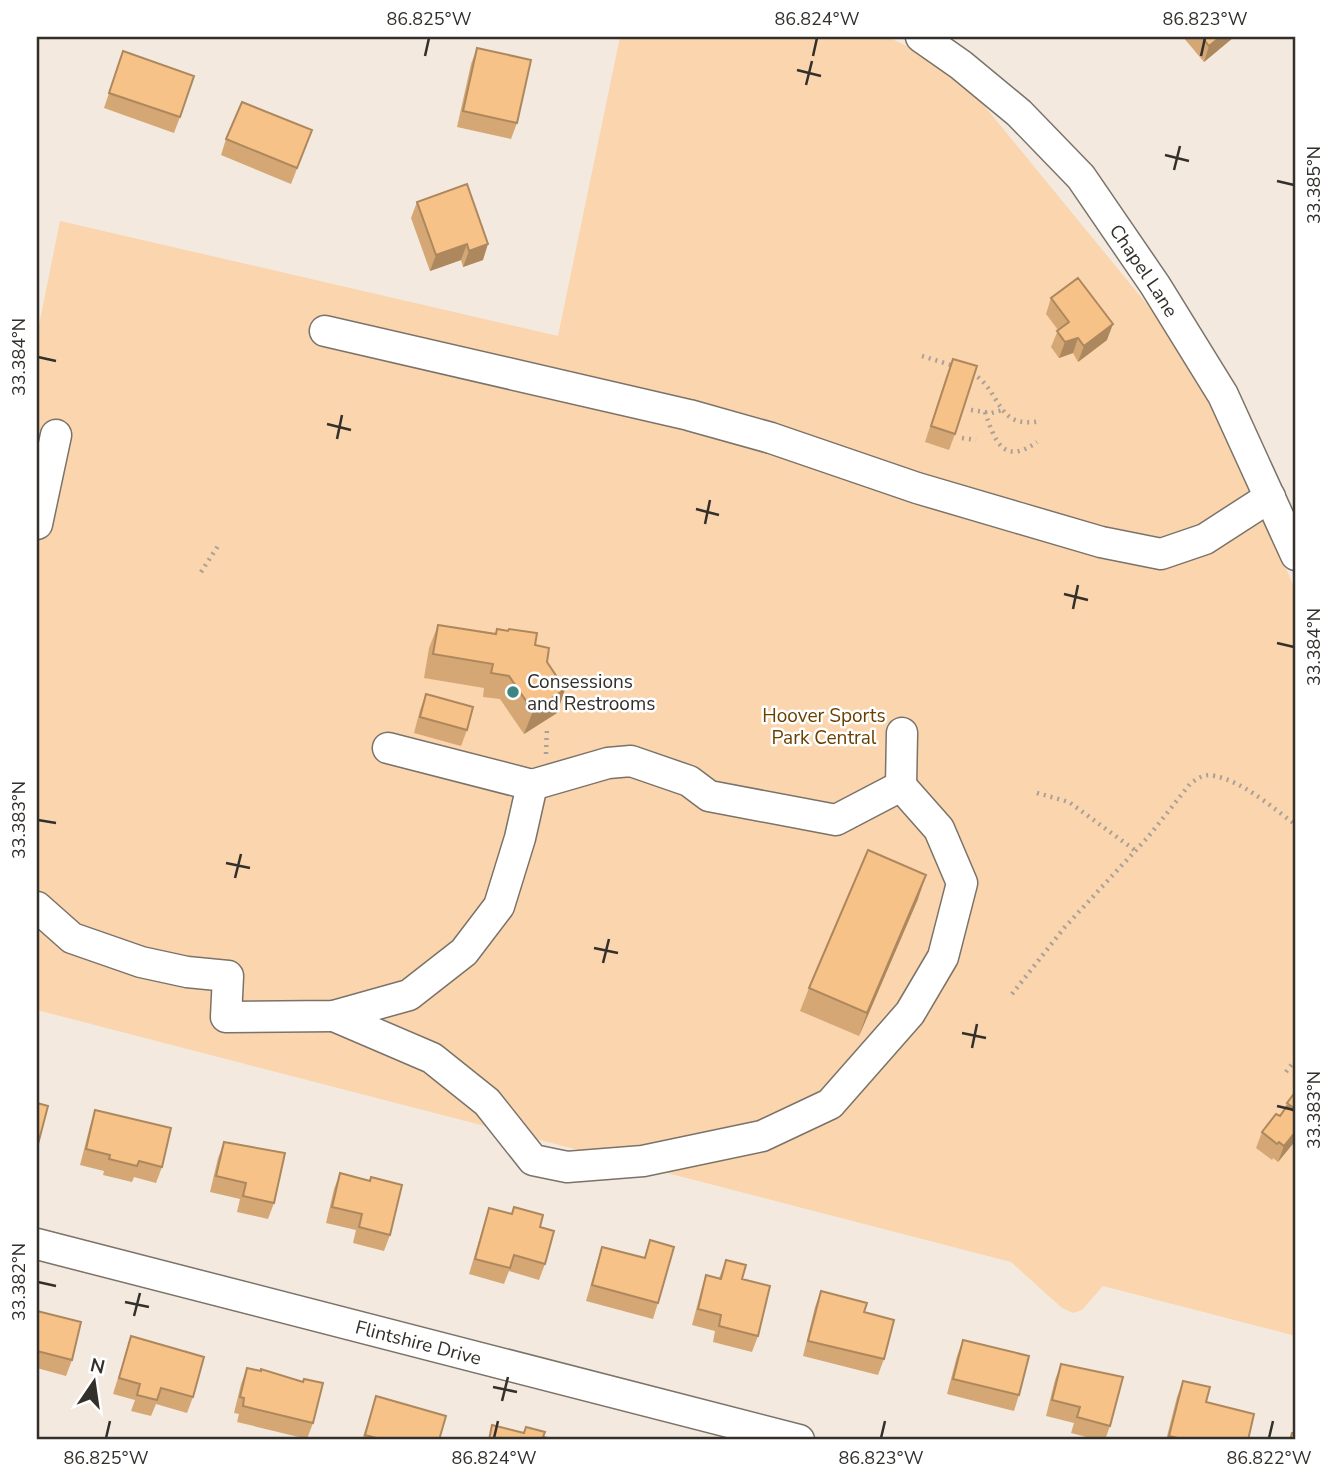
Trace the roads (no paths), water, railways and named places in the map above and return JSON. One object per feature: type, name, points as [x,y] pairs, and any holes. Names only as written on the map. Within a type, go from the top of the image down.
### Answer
[{"type":"street","name":"Chapel Lane","points":[[921,37],[961,65],[1019,113],[1081,177],[1156,285],[1223,395],[1296,555]]},
{"type":"street","points":[[325,331],[689,415],[771,438],[1018,519],[1101,542],[1161,554],[1205,539],[1270,498]]},
{"type":"street","points":[[37,524],[56,435]]},
{"type":"street","points":[[334,1016],[432,1058],[487,1102],[533,1160],[567,1167],[643,1161],[762,1136],[830,1104],[910,1013],[943,957],[961,883],[939,829],[901,786],[902,733]]},
{"type":"street","points":[[388,748],[532,785],[608,763],[631,761],[689,781],[709,796],[836,820],[901,786]]},
{"type":"street","points":[[37,906],[72,938],[141,962],[187,972],[228,976],[226,1017],[334,1016],[409,995],[464,952],[499,906],[520,838],[532,785]]},
{"type":"street","name":"Flintshire Drive","points":[[37,1244],[799,1440]]},
{"type":"place","name":"Consessions and Restrooms","points":[[513,692]]},
{"type":"park label","name":"Hoover Sports Park Central","points":[[824,726]]}]
